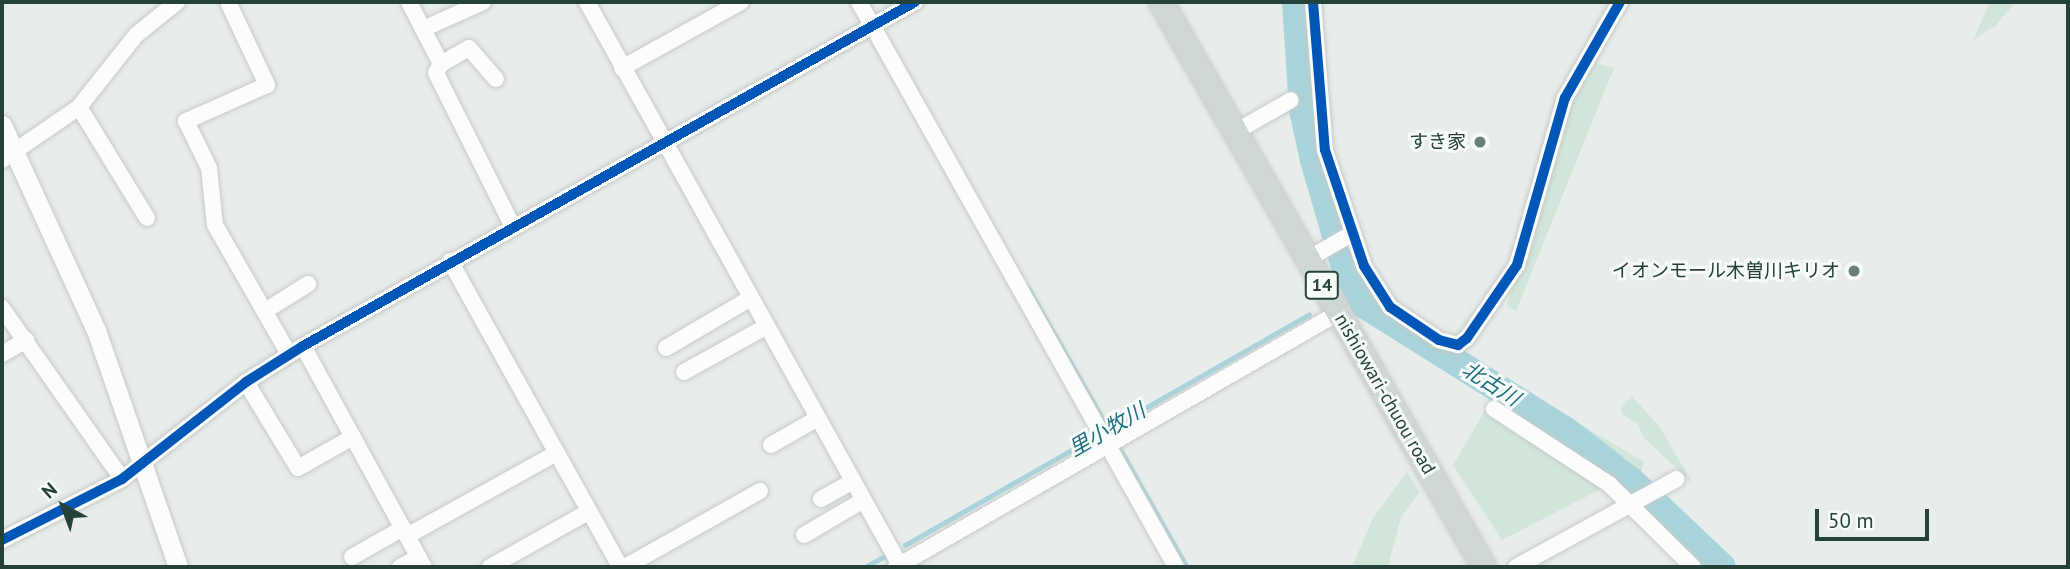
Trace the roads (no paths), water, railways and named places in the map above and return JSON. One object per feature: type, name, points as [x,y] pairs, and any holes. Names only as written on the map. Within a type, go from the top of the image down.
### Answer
[{"type":"main road","name":"nishiowari-chuou road","points":[[1161,2],[1235,132],[1315,254],[1338,313],[1484,567]]},
{"type":"street","points":[[9,155],[79,107],[136,35],[177,2]]},
{"type":"street","points":[[228,2],[267,85],[186,121],[209,168],[215,225],[265,311],[296,350],[353,437],[421,562],[400,567]]},
{"type":"street","points":[[409,2],[441,64]]},
{"type":"street","points":[[423,29],[483,2]]},
{"type":"street","points":[[587,2],[899,566],[1103,438],[1338,313]]},
{"type":"street","points":[[622,68],[741,2]]},
{"type":"street","points":[[859,2],[1176,567]]},
{"type":"street","points":[[2,540],[122,479],[246,382],[296,350],[450,261],[915,2]]},
{"type":"street","points":[[1313,2],[1325,150],[1350,234],[1374,287],[1390,307],[1439,340],[1458,345],[1467,338],[1517,265],[1565,97],[1620,2]]},
{"type":"street","points":[[496,79],[469,48],[441,64],[436,74],[513,227]]},
{"type":"street","points":[[1235,132],[1291,100]]},
{"type":"street","points":[[79,107],[147,218]]},
{"type":"street","points":[[2,125],[9,155],[96,330],[178,567]]},
{"type":"street","points":[[1315,254],[1350,234]]},
{"type":"street","points":[[450,261],[555,454],[623,567],[760,491]]},
{"type":"street","points":[[265,311],[308,284]]},
{"type":"street","points":[[666,348],[751,298]]},
{"type":"street","points":[[2,308],[122,479]]},
{"type":"street","points":[[684,372],[767,326]]},
{"type":"street","points":[[2,354],[26,340]]},
{"type":"street","points":[[246,382],[298,468],[353,437]]},
{"type":"street","points":[[1494,409],[1609,484],[1633,503],[1693,567]]},
{"type":"street","points":[[771,445],[818,418]]},
{"type":"street","points":[[352,557],[555,454]]},
{"type":"street","points":[[1516,567],[1677,480]]},
{"type":"street","points":[[821,499],[853,481]]},
{"type":"street","points":[[804,535],[864,500]]},
{"type":"street","points":[[490,567],[588,512]]},
{"type":"waterway","name":"北古川","points":[[1296,2],[1303,110],[1314,160],[1345,267],[1365,305],[1566,431],[1631,481],[1722,567]]},
{"type":"waterway","points":[[1028,287],[1111,433]]},
{"type":"waterway","name":"里小牧川","points":[[905,545],[1309,315]]},
{"type":"waterway","points":[[1118,445],[1187,567]]},
{"type":"waterway","name":"里小牧川","points":[[865,567],[885,556]]},
{"type":"place","name":"すき家","points":[[1480,142]]},
{"type":"place","name":"イオンモール木曽川キリオ","points":[[1854,271]]}]
